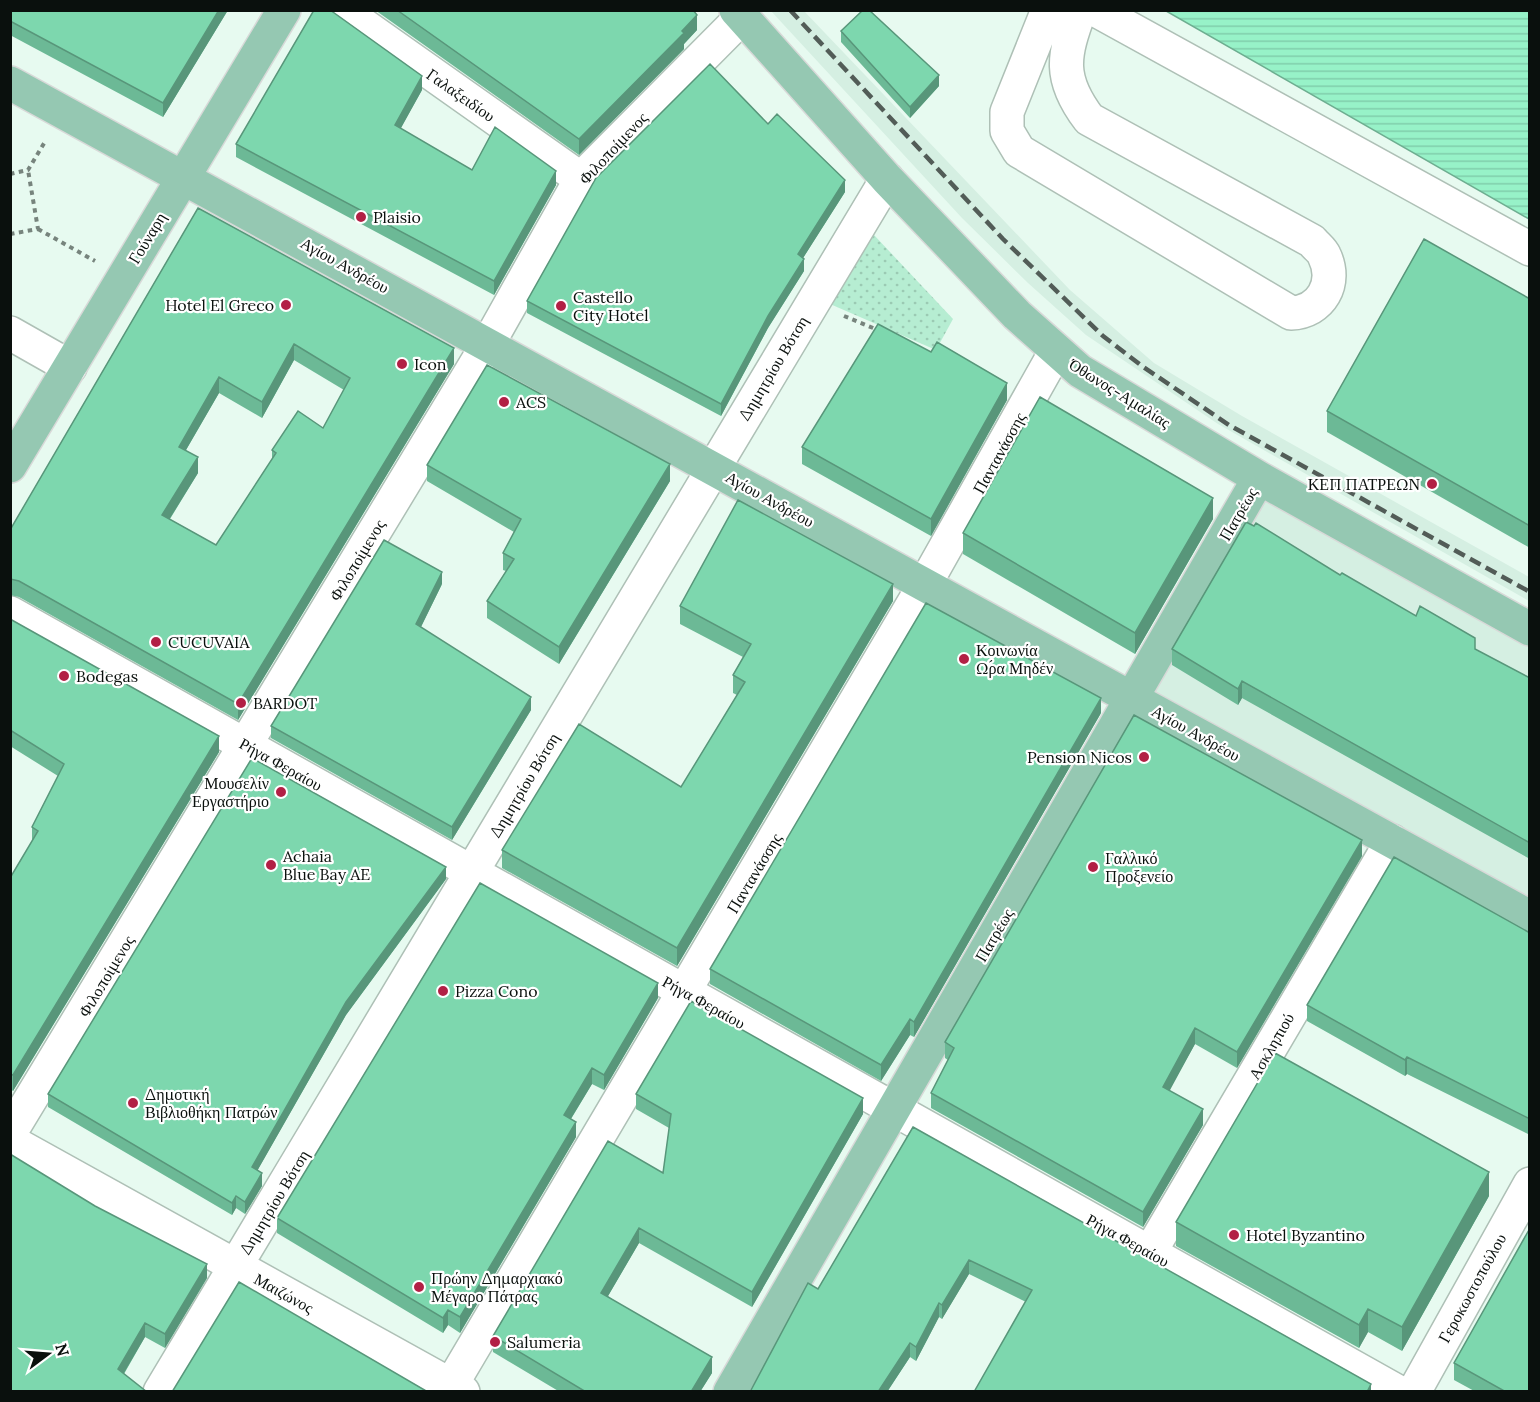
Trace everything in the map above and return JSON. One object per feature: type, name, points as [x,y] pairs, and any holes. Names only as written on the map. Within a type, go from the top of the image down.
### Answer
[{"type":"main road","name":"Γούναρη","points":[[10,466],[284,10]]},
{"type":"main road","name":"Όθωνος-Αμαλίας","points":[[739,14],[887,179],[1017,315],[1080,370],[1259,478],[1530,629]]},
{"type":"main road","name":"Αγίου Ανδρέου","points":[[10,82],[1530,916]]},
{"type":"main road","name":"Πατρέως","points":[[730,1392],[1259,478]]},
{"type":"street","name":"Γαλαξειδίου","points":[[342,10],[581,179]]},
{"type":"street","points":[[1048,10],[1007,112],[1007,131],[1019,151],[1291,313],[1304,312],[1318,304],[1327,291],[1330,273],[1324,254],[1311,241],[1089,118],[1077,103],[1068,79],[1065,50],[1080,10]]},
{"type":"street","points":[[1096,10],[1530,249]]},
{"type":"street","name":"Φιλοποίμενος","points":[[10,1133],[488,344],[581,179],[739,14]]},
{"type":"street","name":"Δημητρίου Βότση","points":[[160,1392],[887,179]]},
{"type":"street","points":[[10,333],[70,367]]},
{"type":"street","name":"Παντανάσσης","points":[[454,1389],[684,991],[925,584],[1056,351]]},
{"type":"street","name":"Ρήγα Φεραίου","points":[[10,612],[1398,1392]]},
{"type":"street","name":"Ασκληπιού","points":[[1150,1252],[1392,841]]},
{"type":"street","name":"Μαιζώνος","points":[[10,1141],[454,1389]]},
{"type":"street","name":"Γεροκωστοπούλου","points":[[1414,1392],[1530,1184]]},
{"type":"path","points":[[38,229],[28,170],[62,111]]},
{"type":"path","points":[[10,174],[28,170]]},
{"type":"path","points":[[10,234],[38,229],[124,277]]},
{"type":"path","points":[[813,302],[889,335]]},
{"type":"shaded area","points":[[771,11],[804,11],[1070,290],[1154,363],[1242,416],[1529,577],[1529,601],[1218,424],[1086,335],[1028,283],[962,218]]},
{"type":"shaded area","points":[[1166,11],[1529,11],[1529,219]]},
{"type":"shaded area","points":[[874,235],[953,319],[936,350],[830,304]]},
{"type":"shaded area","points":[[1259,478],[1529,629],[1529,917],[1132,698]]},
{"type":"building","points":[[10,10],[219,10],[163,103],[10,21]]},
{"type":"building","points":[[314,10],[330,10],[422,76],[395,125],[472,170],[495,127],[556,171],[494,281],[236,144]]},
{"type":"building","points":[[397,10],[693,10],[697,15],[682,31],[684,33],[579,139]]},
{"type":"building","points":[[863,10],[869,10],[939,75],[910,107],[841,31]]},
{"type":"building","points":[[710,64],[768,124],[777,114],[845,180],[798,254],[804,259],[768,316],[721,404],[527,301],[596,178]]},
{"type":"building","points":[[198,208],[454,348],[238,704],[19,581],[10,579],[10,530]],"holes":[[[294,344],[350,378],[323,428],[298,411],[272,450],[276,453],[216,545],[162,515],[198,457],[179,447],[219,377],[262,402]]]},
{"type":"building","points":[[1424,239],[1530,299],[1530,526],[1327,411]]},
{"type":"building","points":[[878,324],[931,352],[937,342],[1007,383],[931,519],[802,447]]},
{"type":"building","points":[[487,365],[670,464],[559,647],[487,601],[514,559],[503,553],[521,519],[427,465]]},
{"type":"building","points":[[1040,397],[1213,498],[1135,633],[963,533]]},
{"type":"building","points":[[738,500],[893,584],[677,948],[502,850],[579,724],[681,787],[745,682],[733,675],[751,644],[680,606]]},
{"type":"building","points":[[1246,522],[1254,526],[1256,523],[1340,575],[1342,573],[1416,616],[1420,606],[1475,638],[1475,649],[1530,678],[1530,843],[1242,681],[1238,689],[1172,649]]},
{"type":"building","points":[[384,540],[442,572],[416,624],[531,697],[452,827],[271,726]]},
{"type":"building","points":[[926,603],[1101,698],[914,1022],[910,1019],[881,1065],[710,969]]},
{"type":"building","points":[[10,619],[219,736],[13,1075],[10,1074],[10,878],[38,831],[32,827],[64,764],[10,730]]},
{"type":"building","points":[[1134,715],[1362,840],[1237,1052],[1195,1028],[1163,1087],[1203,1109],[1143,1212],[931,1093],[954,1048],[945,1042]]},
{"type":"building","points":[[252,758],[446,867],[346,1002],[252,1167],[262,1173],[245,1202],[236,1196],[232,1203],[48,1094]]},
{"type":"building","points":[[1394,857],[1530,933],[1530,1119],[1407,1057],[1405,1060],[1307,1005]]},
{"type":"building","points":[[480,883],[658,983],[604,1075],[592,1068],[564,1115],[576,1122],[460,1317],[448,1310],[443,1318],[277,1218]]},
{"type":"building","points":[[691,1001],[863,1098],[752,1292],[639,1228],[601,1293],[712,1357],[691,1392],[586,1392],[493,1336],[608,1141],[663,1173],[671,1114],[636,1094]]},
{"type":"building","points":[[1275,1053],[1489,1172],[1402,1327],[1368,1309],[1359,1325],[1176,1222]]},
{"type":"building","points":[[913,1127],[1371,1384],[1367,1392],[974,1392],[1032,1290],[969,1260],[942,1305],[939,1303],[916,1347],[910,1343],[878,1392],[750,1392],[808,1283],[818,1289]]},
{"type":"building","points":[[10,1154],[95,1206],[207,1264],[165,1334],[145,1323],[118,1369],[147,1392],[10,1392]]},
{"type":"building","points":[[1530,1228],[1530,1392],[1506,1392],[1454,1363]]},
{"type":"building","points":[[239,1282],[428,1392],[172,1392]]},
{"type":"railway","points":[[790,10],[1003,239],[1103,336],[1142,366],[1229,425],[1530,592]]},
{"type":"place","name":"Plaisio","points":[[361,217]]},
{"type":"place","name":"Hotel El Greco","points":[[286,305]]},
{"type":"place","name":"Castello City Hotel","points":[[561,306]]},
{"type":"place","name":"Icon","points":[[402,364]]},
{"type":"place","name":"ACS","points":[[504,402]]},
{"type":"place","name":"ΚΕΠ ΠΑΤΡΕΩΝ","points":[[1432,484]]},
{"type":"place","name":"CUCUVAIA","points":[[156,642]]},
{"type":"place","name":"Κοινωνία Ώρα Μηδέν","points":[[964,659]]},
{"type":"place","name":"Bodegas","points":[[64,676]]},
{"type":"place","name":"BARDOT","points":[[241,703]]},
{"type":"place","name":"Pension Nicos","points":[[1144,757]]},
{"type":"place","name":"Μουσελίν Εργαστήριο","points":[[281,792]]},
{"type":"place","name":"Achaia Blue Bay AE","points":[[271,865]]},
{"type":"place","name":"Γαλλικό Προξενείο","points":[[1093,867]]},
{"type":"place","name":"Pizza Cono","points":[[443,991]]},
{"type":"place","name":"Δημοτική Βιβλιοθήκη Πατρών","points":[[133,1103]]},
{"type":"place","name":"Hotel Byzantino","points":[[1234,1235]]},
{"type":"place","name":"Πρώην Δημαρχιακό Μέγαρο Πάτρας","points":[[419,1287]]},
{"type":"place","name":"Salumeria","points":[[495,1342]]}]
